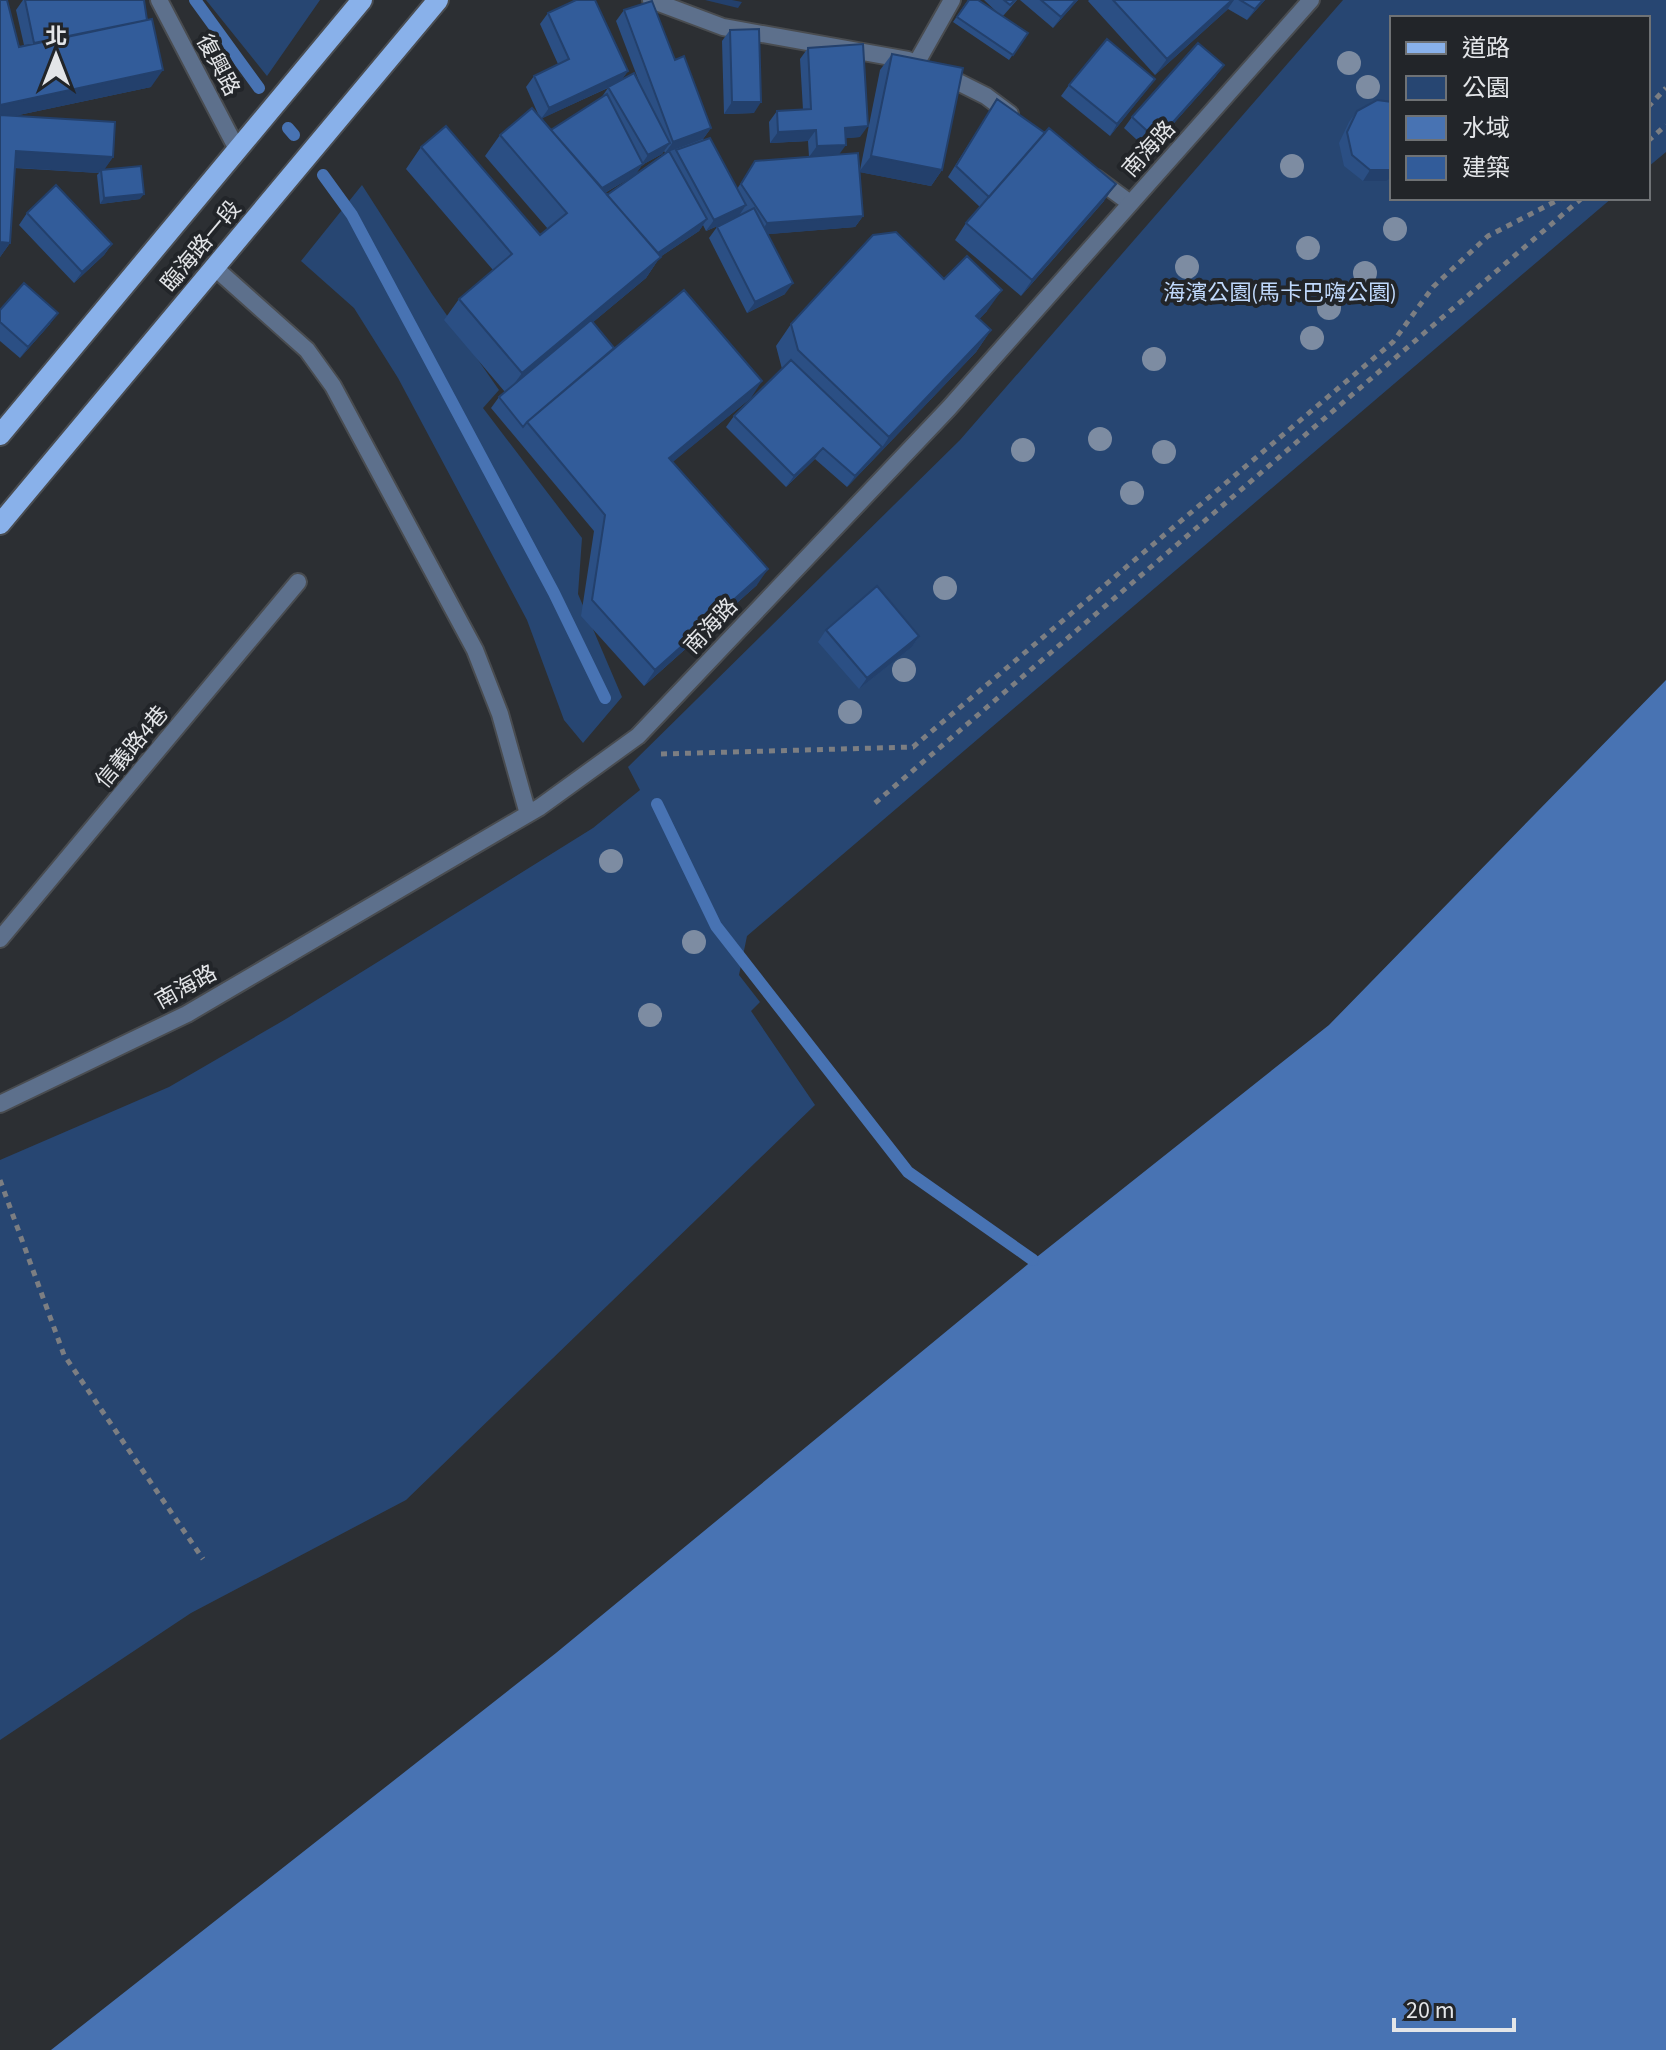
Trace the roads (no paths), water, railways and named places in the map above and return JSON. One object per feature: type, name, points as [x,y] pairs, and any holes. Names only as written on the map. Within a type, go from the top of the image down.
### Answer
[{"type":"main road","name":"臨海路一段","points":[[0,435],[362,0]]},
{"type":"main road","name":"臨海路一段","points":[[0,524],[438,0]]},
{"type":"street","name":"復興路","points":[[159,0],[238,151]]},
{"type":"street","points":[[651,0],[723,27],[917,62],[986,96],[1022,123]]},
{"type":"street","points":[[917,62],[952,0]]},
{"type":"street","name":"南海路","points":[[0,1104],[187,1014],[528,814],[638,736],[949,408],[1311,0]]},
{"type":"street","points":[[1082,168],[1130,203]]},
{"type":"street","points":[[214,267],[307,350],[333,386],[475,650],[500,714],[528,814]]},
{"type":"street","name":"信義路4巷","points":[[0,939],[298,582]]},
{"type":"water","points":[[1666,680],[1666,2050],[51,2050],[556,1653],[1033,1260],[1329,1025]]},
{"type":"waterway","points":[[195,0],[259,88]]},
{"type":"waterway","points":[[288,128],[294,135]]},
{"type":"waterway","points":[[323,175],[352,215],[554,593],[605,698]]},
{"type":"waterway","points":[[657,804],[716,926],[908,1172],[1033,1260]]},
{"type":"park label","name":"海濱公園(馬卡巴嗨公園)","points":[[1280,293]]}]
